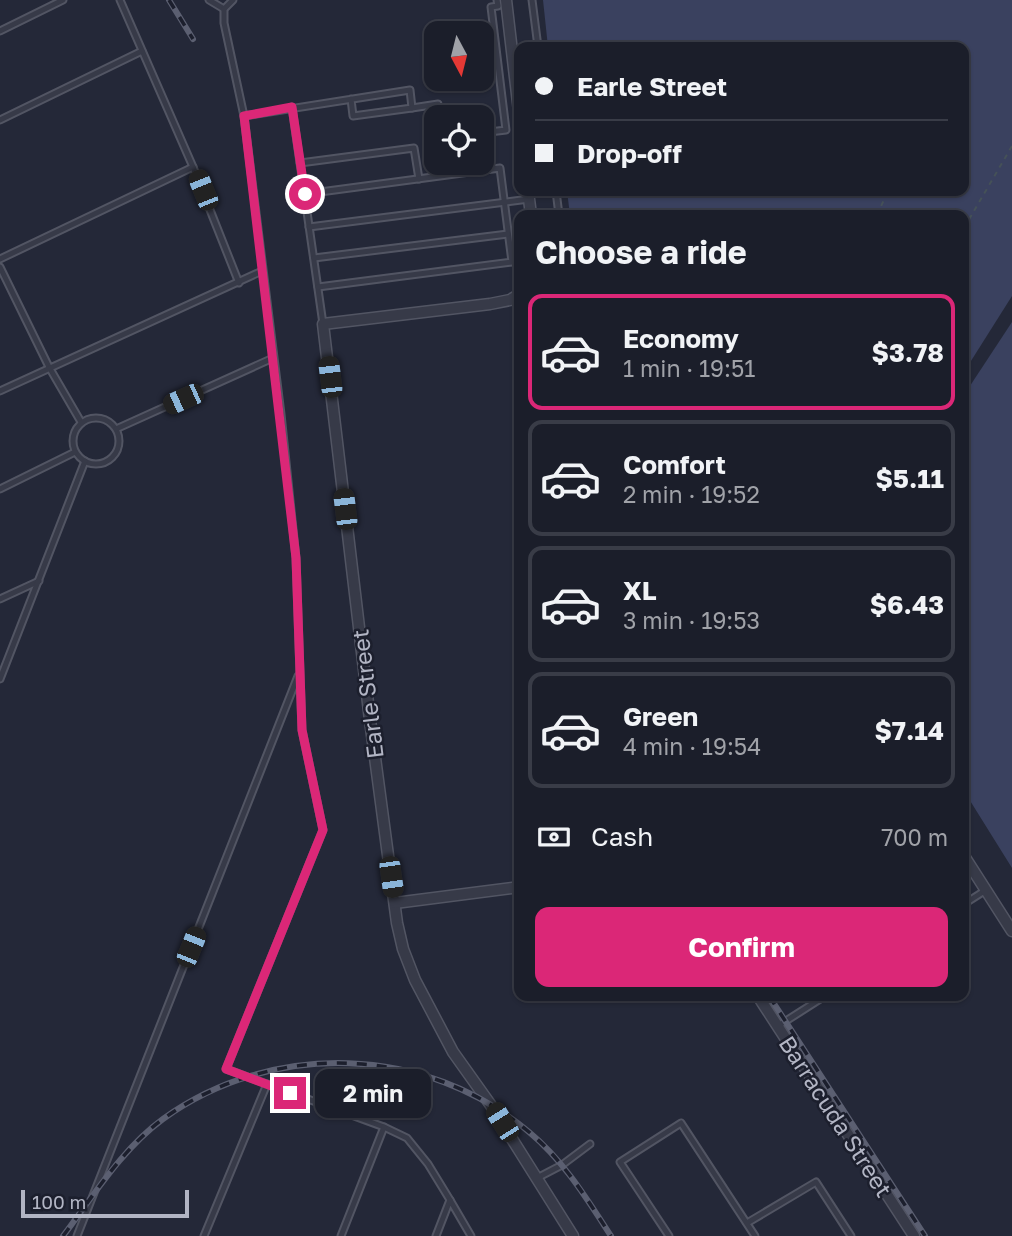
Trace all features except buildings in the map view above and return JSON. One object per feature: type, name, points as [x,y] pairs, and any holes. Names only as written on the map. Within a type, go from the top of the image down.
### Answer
[{"type":"street","points":[[506,0],[514,69]]},
{"type":"street","points":[[323,324],[490,304],[514,298]]},
{"type":"street","name":"Earle Street","points":[[323,324],[370,720],[403,949],[415,980],[453,1052],[490,1104],[573,1236]]},
{"type":"street","points":[[969,864],[1012,931]]},
{"type":"street","points":[[395,903],[514,888]]},
{"type":"street","name":"Barracuda Street","points":[[761,1001],[914,1236]]},
{"type":"lane","points":[[0,31],[63,0]]},
{"type":"lane","points":[[120,0],[193,167],[239,283]]},
{"type":"lane","points":[[209,0],[224,9]]},
{"type":"lane","points":[[233,0],[224,9],[224,23],[244,116],[296,558],[302,730],[323,830],[226,1069],[407,1138],[428,1164],[471,1236]]},
{"type":"lane","points":[[494,131],[506,130],[491,7],[498,6],[497,0]]},
{"type":"lane","points":[[532,0],[537,42]]},
{"type":"lane","points":[[0,120],[142,51]]},
{"type":"lane","points":[[244,116],[410,90],[412,108]]},
{"type":"lane","points":[[351,99],[353,116],[424,106]]},
{"type":"lane","name":"Earle Street","points":[[292,107],[323,324]]},
{"type":"lane","points":[[300,163],[414,149],[419,179]]},
{"type":"lane","points":[[0,259],[193,167]]},
{"type":"lane","points":[[305,194],[500,168],[512,262],[318,287]]},
{"type":"lane","points":[[309,227],[504,203],[525,196]]},
{"type":"lane","points":[[314,258],[508,234]]},
{"type":"lane","points":[[1,271],[49,367],[81,422]]},
{"type":"lane","points":[[0,391],[262,271]]},
{"type":"lane","points":[[116,429],[273,358]]},
{"type":"lane","points":[[94,417],[100,418],[107,420],[116,429],[119,442],[115,455],[104,463],[85,461],[75,452],[72,439],[81,422],[94,417]]},
{"type":"lane","points":[[0,489],[75,452]]},
{"type":"lane","points":[[0,679],[85,461]]},
{"type":"lane","points":[[0,599],[39,580]]},
{"type":"lane","points":[[77,1236],[300,673]]},
{"type":"lane","points":[[969,901],[986,890]]},
{"type":"lane","points":[[778,1026],[817,1001]]},
{"type":"lane","points":[[204,1236],[267,1084]]},
{"type":"lane","points":[[669,1236],[620,1162],[681,1123],[755,1236]]},
{"type":"lane","points":[[341,1236],[384,1127]]},
{"type":"lane","points":[[537,1178],[562,1165],[590,1144]]},
{"type":"lane","points":[[747,1223],[816,1182],[851,1236]]},
{"type":"lane","points":[[436,1236],[450,1200]]},
{"type":"path","points":[[969,219],[1012,146]]},
{"type":"water","points":[[543,0],[1012,0],[1012,868],[969,799],[969,210],[569,210],[568,196],[969,196],[969,42],[547,42]]},
{"type":"pier","points":[[1012,296],[1012,322],[969,387],[969,364]]},
{"type":"railway","points":[[169,0],[193,39]]},
{"type":"railway","points":[[772,1001],[925,1236]]},
{"type":"railway","points":[[63,1236],[122,1158],[163,1119],[206,1093],[252,1075],[300,1065],[349,1063],[397,1069],[444,1082],[488,1103],[542,1143],[574,1181],[611,1236]]},
{"type":"route","points":[[290,1093],[226,1069],[323,830],[302,730],[296,558],[244,116],[292,107],[305,194]]}]
